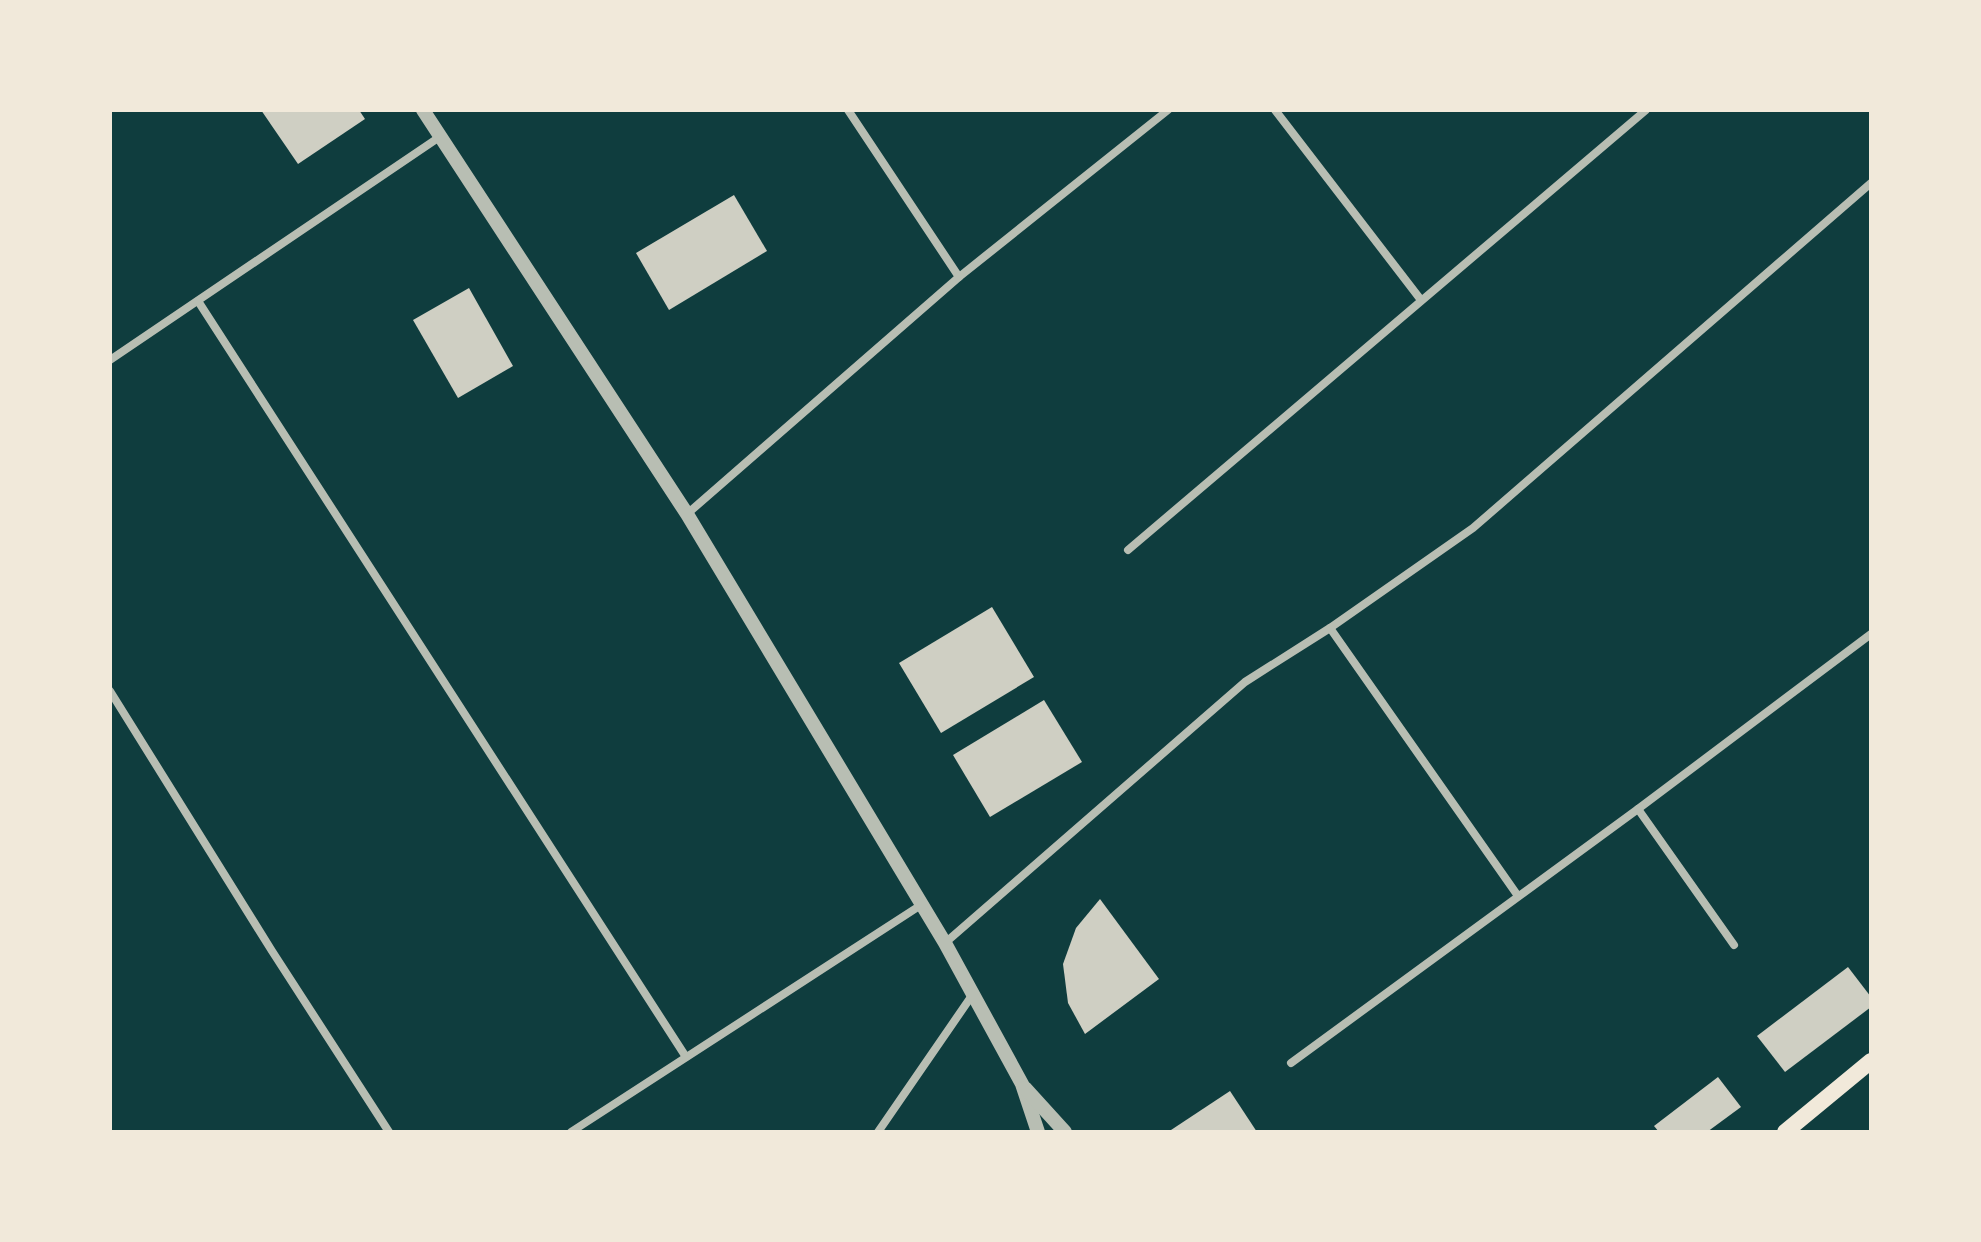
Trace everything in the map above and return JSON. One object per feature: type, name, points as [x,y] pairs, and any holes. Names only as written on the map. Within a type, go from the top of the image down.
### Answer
[{"type":"main road","points":[[1785,1132],[1871,1061]]},
{"type":"street","points":[[423,110],[687,514],[945,943],[1022,1084],[1038,1132]]},
{"type":"street","points":[[848,110],[959,277]]},
{"type":"street","points":[[687,514],[959,277],[1168,110]]},
{"type":"street","points":[[1275,110],[1421,300]]},
{"type":"street","points":[[1128,550],[1646,110]]},
{"type":"street","points":[[110,360],[441,136]]},
{"type":"street","points":[[945,943],[1245,682],[1330,628],[1473,528],[1871,183]]},
{"type":"street","points":[[198,301],[686,1057]]},
{"type":"street","points":[[1330,628],[1518,896]]},
{"type":"street","points":[[1291,1063],[1871,634]]},
{"type":"street","points":[[110,691],[389,1132]]},
{"type":"street","points":[[1638,809],[1734,945]]},
{"type":"street","points":[[571,1132],[921,905]]},
{"type":"street","points":[[878,1132],[973,993]]},
{"type":"street","points":[[1022,1084],[1065,1132]]},
{"type":"building","points":[[261,110],[359,110],[365,119],[298,164]]},
{"type":"building","points":[[734,195],[767,251],[669,310],[636,253]]},
{"type":"building","points":[[469,288],[513,366],[458,398],[413,320]]},
{"type":"building","points":[[992,607],[1034,677],[941,733],[899,663]]},
{"type":"building","points":[[1044,700],[1082,762],[990,817],[953,755]]},
{"type":"building","points":[[1100,899],[1159,979],[1085,1034],[1068,1003],[1063,964],[1076,928]]},
{"type":"building","points":[[1848,967],[1871,997],[1871,1007],[1785,1072],[1757,1036]]},
{"type":"building","points":[[1718,1077],[1741,1107],[1707,1132],[1659,1132],[1654,1126]]},
{"type":"building","points":[[1230,1091],[1257,1132],[1168,1132]]}]
